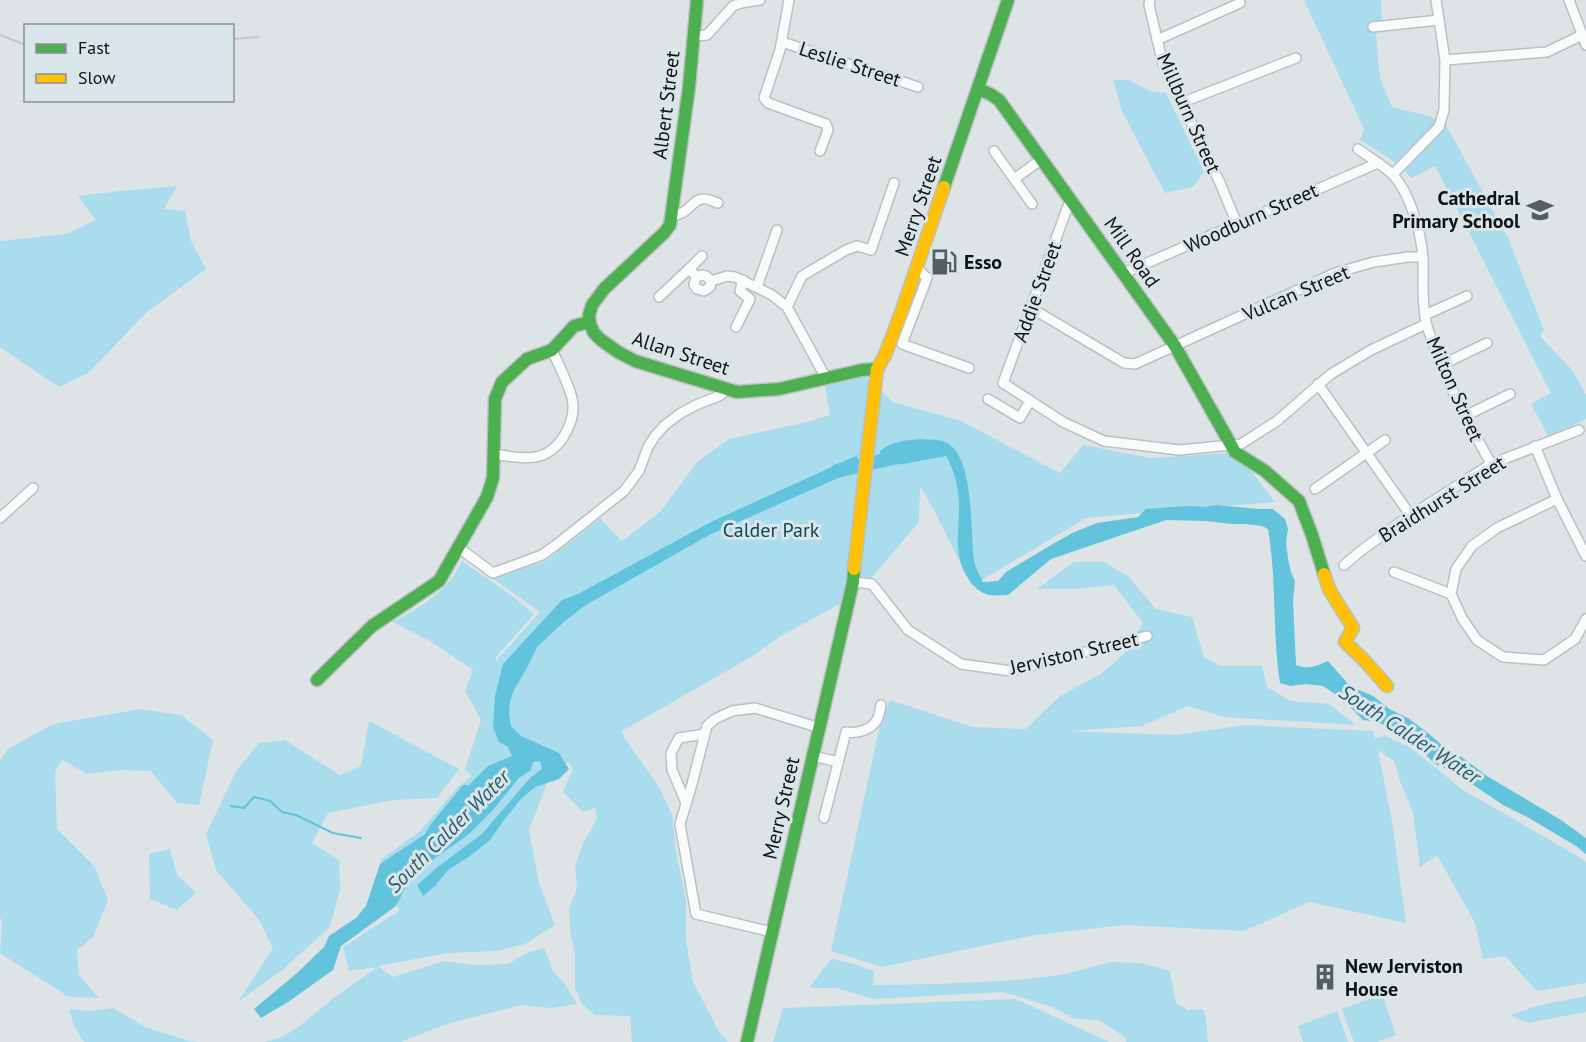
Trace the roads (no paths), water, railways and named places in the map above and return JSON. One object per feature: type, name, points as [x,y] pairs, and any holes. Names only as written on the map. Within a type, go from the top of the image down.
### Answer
[{"type":"street","name":"Albert Street","points":[[672,215],[695,36],[697,0]]},
{"type":"street","points":[[695,36],[707,35],[733,6],[760,0]]},
{"type":"street","points":[[789,0],[782,42],[764,98],[768,104],[826,124],[828,130],[820,151]]},
{"type":"street","name":"Merry Street","points":[[747,1042],[853,582],[877,369],[885,355],[917,268],[1008,0]]},
{"type":"street","name":"Millburn Street","points":[[1150,0],[1149,5],[1162,64],[1220,183],[1237,224]]},
{"type":"street","points":[[1393,174],[1439,127],[1444,110],[1445,60],[1436,0]]},
{"type":"street","points":[[1569,0],[1586,45]]},
{"type":"street","points":[[1157,40],[1240,3]]},
{"type":"street","points":[[1373,27],[1439,20]]},
{"type":"street","points":[[1445,60],[1547,52],[1582,35]]},
{"type":"street","name":"Leslie Street","points":[[782,42],[918,87]]},
{"type":"street","points":[[1181,103],[1296,58]]},
{"type":"street","name":"Mill Road","points":[[978,89],[999,100],[1124,273],[1175,346],[1234,449]]},
{"type":"street","name":"Milton Street","points":[[1358,149],[1393,174],[1413,211],[1423,257],[1425,319],[1441,365],[1491,464]]},
{"type":"street","points":[[994,151],[1032,204]]},
{"type":"street","points":[[1014,179],[1042,159]]},
{"type":"street","name":"Woodburn Street","points":[[1124,273],[1378,163]]},
{"type":"street","points":[[787,307],[802,276],[846,250],[857,246],[871,250],[894,183]]},
{"type":"street","points":[[317,680],[372,626],[439,582],[487,496],[493,478],[495,399],[502,382],[526,358],[552,350],[574,326],[590,322],[590,311],[595,301],[664,233],[670,225],[672,215],[680,215],[699,199],[704,198],[718,203]]},
{"type":"street","name":"Addie Street","points":[[1030,401],[1004,383],[1068,206],[1073,202]]},
{"type":"street","points":[[757,287],[777,230]]},
{"type":"street","points":[[659,297],[702,256]]},
{"type":"street","name":"Vulcan Street","points":[[1031,308],[1128,364],[1139,364],[1335,273],[1374,262],[1423,257]]},
{"type":"street","points":[[917,268],[927,278],[902,344],[969,368]]},
{"type":"street","points":[[689,269],[696,277]]},
{"type":"street","points":[[696,277],[703,275],[711,280],[727,276],[735,277],[772,295],[787,307],[826,378]]},
{"type":"street","points":[[696,277],[694,285],[702,291],[710,287],[711,280]]},
{"type":"street","points":[[736,327],[750,299],[740,291],[743,280]]},
{"type":"street","points":[[988,399],[1020,418],[1030,401],[1063,422],[1104,441],[1179,450],[1234,449],[1277,421],[1331,374],[1467,296]]},
{"type":"street","name":"Allan Street","points":[[590,322],[598,338],[621,355],[737,392],[778,388],[862,370],[877,369]]},
{"type":"street","points":[[1441,365],[1487,343]]},
{"type":"street","points":[[493,454],[531,458],[542,456],[558,442],[569,427],[573,408],[572,397],[552,350]]},
{"type":"street","points":[[1318,384],[1411,516]]},
{"type":"street","points":[[459,548],[493,573],[542,555],[624,491],[639,471],[648,447],[665,425],[681,413],[719,396],[724,388]]},
{"type":"street","points":[[1465,416],[1510,394]]},
{"type":"street","name":"Braidhurst Street","points":[[1344,565],[1411,516],[1491,464],[1579,430]]},
{"type":"street","points":[[1315,489],[1385,440]]},
{"type":"street","points":[[1535,446],[1557,499],[1586,556]]},
{"type":"street","points":[[1234,449],[1299,501],[1329,589],[1353,628],[1345,642],[1387,686]]},
{"type":"street","points":[[0,518],[33,488]]},
{"type":"street","points":[[1557,499],[1497,528],[1472,546],[1456,569],[1451,594],[1462,618],[1477,640],[1503,657],[1544,660],[1575,639],[1586,620]]},
{"type":"street","points":[[1394,572],[1451,594]]},
{"type":"street","name":"Jerviston Street","points":[[853,582],[872,584],[908,630],[961,664],[1011,671],[1147,636]]},
{"type":"street","points":[[824,818],[846,732],[853,734],[869,727],[877,720],[881,705]]},
{"type":"street","points":[[772,932],[696,914],[680,824],[707,726],[715,719],[732,711],[755,708],[820,728]]},
{"type":"street","points":[[686,803],[672,770],[671,753],[679,738],[705,734]]},
{"type":"street","points":[[813,756],[838,762]]},
{"type":"water","name":"South Calder Water","points":[[922,439],[945,442],[955,449],[962,462],[969,495],[974,560],[983,582],[998,581],[1006,572],[1072,533],[1097,523],[1138,517],[1146,509],[1215,505],[1273,509],[1285,519],[1288,529],[1286,542],[1288,559],[1295,581],[1293,601],[1296,665],[1316,666],[1328,661],[1350,686],[1373,696],[1391,710],[1408,718],[1449,751],[1459,755],[1487,776],[1561,820],[1586,838],[1586,854],[1529,818],[1503,805],[1454,772],[1435,764],[1415,744],[1395,731],[1378,722],[1363,720],[1341,698],[1323,686],[1306,684],[1290,686],[1280,683],[1273,567],[1268,529],[1246,524],[1166,520],[1051,559],[1008,595],[989,595],[972,584],[960,560],[957,484],[946,456],[903,464],[882,465],[880,451],[900,442]]},
{"type":"water","name":"South Calder Water","points":[[858,455],[854,471],[711,534],[584,606],[537,647],[510,701],[511,726],[521,736],[559,753],[569,769],[559,779],[535,787],[520,800],[490,840],[448,870],[423,896],[417,885],[482,834],[530,778],[542,769],[540,761],[533,762],[531,770],[519,778],[492,811],[468,835],[428,863],[406,886],[396,906],[341,946],[333,970],[261,1018],[254,1009],[324,947],[329,936],[356,918],[366,906],[380,864],[425,834],[463,785],[469,785],[488,766],[512,756],[508,747],[499,742],[493,727],[495,696],[503,664],[562,600],[578,594],[711,522]]},
{"type":"waterway","name":"South Calder Water","points":[[837,471],[897,457]]},
{"type":"waterway","points":[[231,806],[244,808],[254,797],[270,801],[282,812],[296,815],[333,833],[361,838]]},
{"type":"railway","points":[[0,35],[24,44]]},
{"type":"railway","points":[[234,39],[258,37]]},
{"type":"place","name":"Cathedral Primary School","points":[[1540,210]]},
{"type":"place","name":"Esso","points":[[944,262]]},
{"type":"place","name":"New Jerviston House","points":[[1325,977]]},
{"type":"park label","name":"Calder Park","points":[[771,530]]}]
